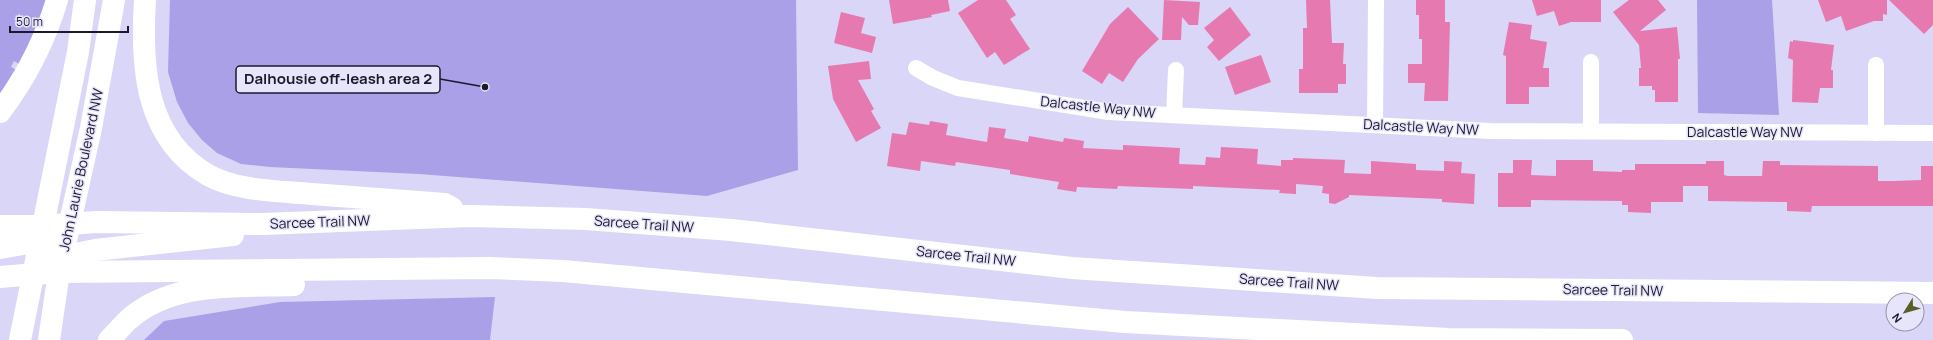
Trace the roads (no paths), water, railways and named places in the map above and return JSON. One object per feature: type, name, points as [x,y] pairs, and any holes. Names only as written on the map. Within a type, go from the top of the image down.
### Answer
[{"type":"main road","points":[[0,112],[13,94],[35,56],[57,0]]},
{"type":"main road","name":"John Laurie Boulevard NW","points":[[20,340],[78,52],[85,0]]},
{"type":"main road","name":"John Laurie Boulevard NW","points":[[49,340],[61,265],[91,128],[114,0]]},
{"type":"main road","points":[[145,0],[143,38],[145,66],[152,105],[165,133],[184,157],[208,175],[231,183],[269,190],[445,204],[470,216]]},
{"type":"main road","name":"Sarcee Trail NW","points":[[70,224],[96,222],[264,224],[470,216],[586,219],[731,230],[1072,268],[1377,288],[1933,293]]},
{"type":"main road","points":[[0,226],[59,236],[70,224]]},
{"type":"main road","points":[[61,265],[95,250],[237,235],[264,224]]},
{"type":"main road","points":[[0,248],[41,234]]},
{"type":"main road","points":[[0,277],[33,275],[44,262],[61,265],[489,268],[563,271],[1133,322],[1448,339],[1622,340]]},
{"type":"main road","points":[[109,340],[135,315],[152,304],[182,291],[432,278],[489,268]]},
{"type":"street","points":[[1375,125],[1376,0]]},
{"type":"street","points":[[1591,62],[1591,131]]},
{"type":"street","points":[[1876,65],[1876,133]]},
{"type":"street","name":"Dalcastle Way NW","points":[[916,68],[932,78],[958,88],[1109,112],[1490,130],[1933,133]]},
{"type":"street","points":[[1174,115],[1176,70]]},
{"type":"place","name":"Dalhousie off-leash area 2","points":[[485,87]]}]
